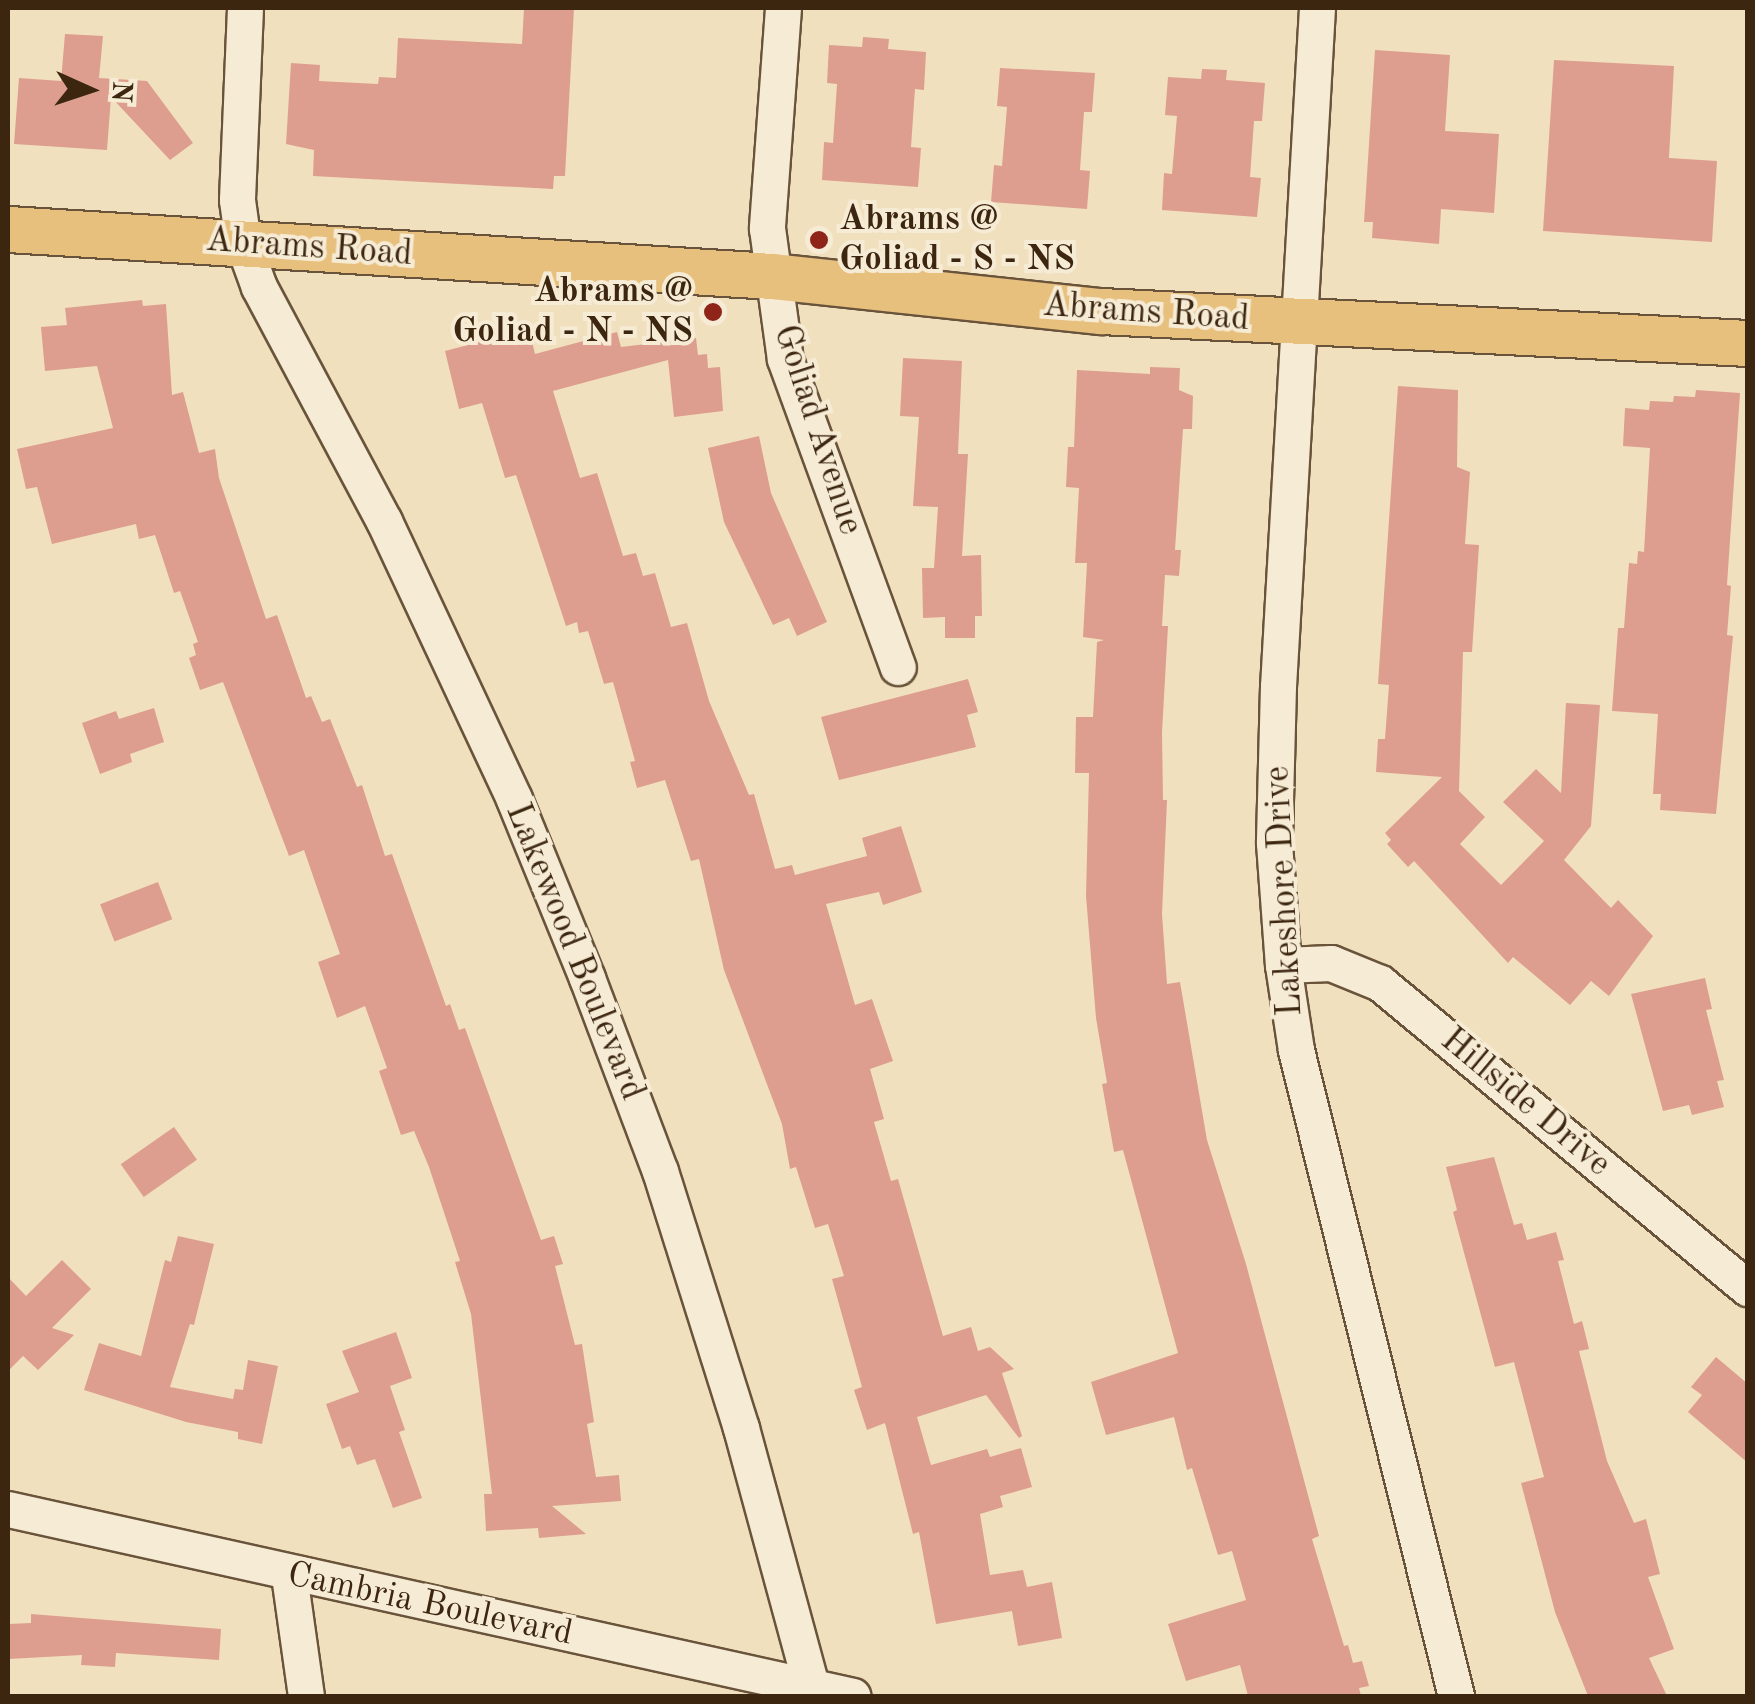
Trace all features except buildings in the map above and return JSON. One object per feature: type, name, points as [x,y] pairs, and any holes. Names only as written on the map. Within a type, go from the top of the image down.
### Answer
[{"type":"main road","name":"Abrams Road","points":[[8,229],[772,276],[966,300],[1300,323],[1748,343]]},
{"type":"street","name":"Lakewood Boulevard","points":[[245,8],[237,200],[243,243],[259,287],[384,521],[514,798],[587,978],[660,1171],[741,1428],[813,1692]]},
{"type":"street","name":"Goliad Avenue","points":[[784,8],[767,228],[786,359],[898,667]]},
{"type":"street","name":"Lakeshore Drive","points":[[1317,8],[1278,686],[1274,843],[1283,965],[1296,1050],[1456,1696]]},
{"type":"street","name":"Hillside Drive","points":[[1283,965],[1331,963],[1380,983],[1748,1288]]},
{"type":"street","name":"Cambria Boulevard","points":[[8,1509],[813,1692],[853,1696]]},
{"type":"street","points":[[289,1575],[306,1696]]},
{"type":"place","name":"Abrams @ Goliad - S - NS","points":[[819,240]]},
{"type":"place","name":"Abrams @ Goliad - N - NS","points":[[713,312]]}]
